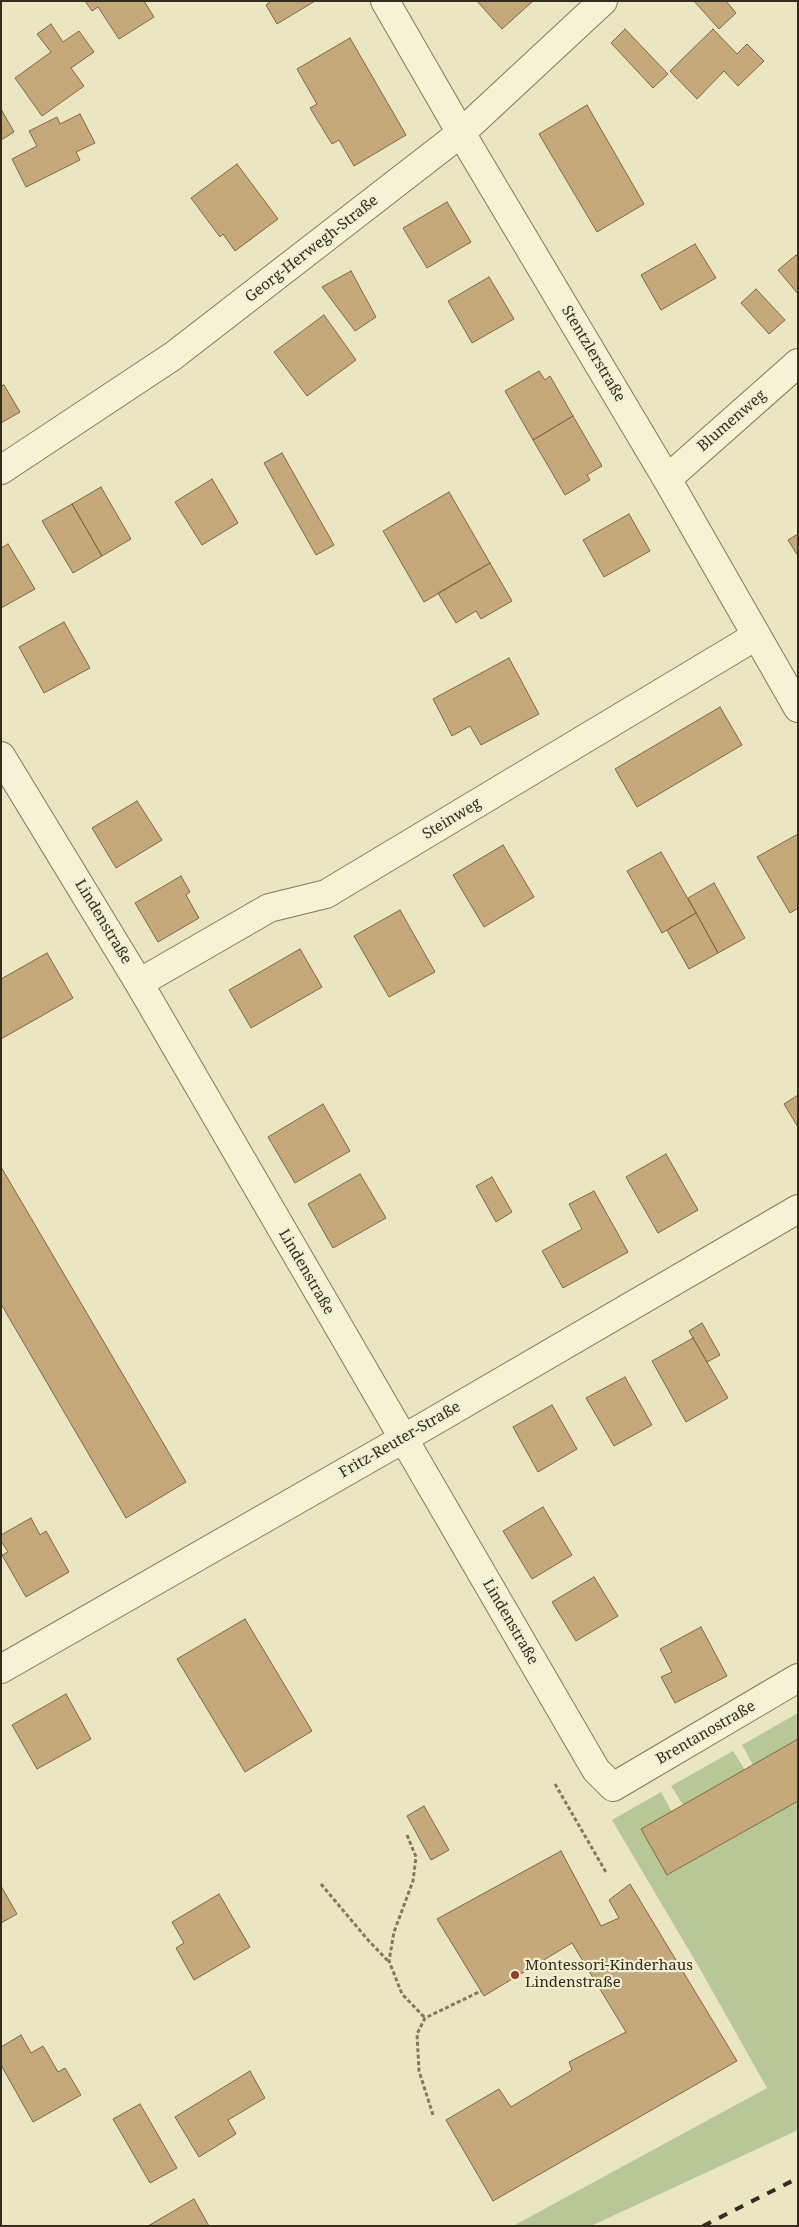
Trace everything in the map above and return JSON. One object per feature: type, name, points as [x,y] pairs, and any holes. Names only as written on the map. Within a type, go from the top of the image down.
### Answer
[{"type":"street","name":"Stentzlerstraße","points":[[385,1],[461,133],[667,478],[798,708]]},
{"type":"street","name":"Georg-Herwegh-Straße","points":[[1,470],[173,356],[461,133],[603,1]]},
{"type":"street","name":"Blumenweg","points":[[667,478],[798,363]]},
{"type":"street","name":"Steinweg","points":[[139,983],[269,908],[326,894],[756,636]]},
{"type":"street","name":"Lindenstraße","points":[[1,756],[139,983],[596,1770],[613,1787]]},
{"type":"street","name":"Fritz-Reuter-Straße","points":[[1,1669],[403,1440],[798,1209]]},
{"type":"street","name":"Brentanostraße","points":[[613,1787],[798,1678]]},
{"type":"path","points":[[555,1784],[607,1874]]},
{"type":"path","points":[[389,1961],[394,1932],[414,1881],[416,1857],[407,1836]]},
{"type":"path","points":[[321,1884],[368,1940],[389,1961],[402,1994],[425,2018]]},
{"type":"path","points":[[433,2115],[419,2071],[417,2034],[425,2018],[481,1991]]},
{"type":"green space","points":[[798,1713],[798,1739],[753,1765],[742,1745]]},
{"type":"green space","points":[[733,1751],[745,1770],[683,1805],[671,1786]]},
{"type":"green space","points":[[661,1792],[672,1812],[641,1829],[668,1875],[798,1801],[798,2130],[591,2226],[513,2226],[767,2088],[700,1969],[612,1820]]},
{"type":"building","points":[[85,1],[144,1],[154,17],[119,39],[98,7],[92,11]]},
{"type":"building","points":[[271,1],[315,1],[277,24],[266,5]]},
{"type":"building","points":[[477,1],[533,1],[502,29]]},
{"type":"building","points":[[694,1],[726,1],[736,13],[719,29]]},
{"type":"building","points":[[51,24],[63,42],[79,31],[94,52],[71,68],[84,86],[42,116],[15,78],[51,52],[37,34]]},
{"type":"building","points":[[625,29],[668,74],[653,88],[611,43]]},
{"type":"building","points":[[713,29],[737,54],[747,44],[764,61],[738,86],[724,71],[697,99],[670,71]]},
{"type":"building","points":[[350,38],[406,135],[354,166],[339,140],[332,144],[310,108],[317,104],[297,69]]},
{"type":"building","points":[[587,105],[644,204],[597,232],[539,134]]},
{"type":"building","points":[[1,109],[14,132],[1,140]]},
{"type":"building","points":[[80,114],[95,143],[76,152],[80,160],[26,187],[12,159],[37,146],[29,131],[57,117],[60,124]]},
{"type":"building","points":[[237,164],[278,219],[235,251],[223,234],[220,237],[191,198]]},
{"type":"building","points":[[447,202],[471,242],[427,268],[403,228]]},
{"type":"building","points":[[695,244],[716,278],[661,310],[641,275]]},
{"type":"building","points":[[796,255],[798,257],[798,294],[778,270]]},
{"type":"building","points":[[351,271],[376,317],[355,331],[322,287]]},
{"type":"building","points":[[489,277],[514,319],[472,343],[448,301]]},
{"type":"building","points":[[756,289],[785,320],[769,334],[741,303]]},
{"type":"building","points":[[324,315],[356,360],[307,396],[274,352]]},
{"type":"building","points":[[539,371],[545,380],[550,376],[573,416],[533,440],[505,391]]},
{"type":"building","points":[[4,385],[20,412],[1,423],[1,386]]},
{"type":"building","points":[[573,416],[602,466],[587,475],[590,480],[565,495],[533,440]]},
{"type":"building","points":[[282,453],[334,545],[316,555],[264,463]]},
{"type":"building","points":[[212,479],[238,523],[202,545],[175,502]]},
{"type":"building","points":[[101,487],[131,539],[102,556],[72,504]]},
{"type":"building","points":[[449,492],[490,563],[424,602],[383,531]]},
{"type":"building","points":[[72,504],[102,556],[73,573],[42,521]]},
{"type":"building","points":[[629,514],[650,551],[604,577],[583,540]]},
{"type":"building","points":[[798,534],[798,556],[788,540]]},
{"type":"building","points":[[8,544],[35,589],[1,608],[1,548]]},
{"type":"building","points":[[490,563],[512,601],[481,619],[476,611],[456,623],[438,593]]},
{"type":"building","points":[[64,622],[90,668],[44,693],[19,647]]},
{"type":"building","points":[[509,658],[539,714],[481,745],[470,726],[452,736],[433,699]]},
{"type":"building","points":[[720,707],[742,745],[637,807],[615,769]]},
{"type":"building","points":[[137,801],[162,840],[116,868],[92,828]]},
{"type":"building","points":[[798,834],[798,908],[790,913],[757,857]]},
{"type":"building","points":[[503,845],[534,897],[484,927],[453,875]]},
{"type":"building","points":[[661,852],[696,913],[662,933],[627,871]]},
{"type":"building","points":[[181,876],[190,892],[186,895],[199,918],[158,942],[135,903]]},
{"type":"building","points":[[714,883],[745,938],[718,953],[688,898]]},
{"type":"building","points":[[400,910],[435,972],[389,997],[354,936]]},
{"type":"building","points":[[696,913],[718,953],[689,969],[667,930]]},
{"type":"building","points":[[300,949],[322,987],[251,1028],[229,990]]},
{"type":"building","points":[[47,953],[73,998],[1,1039],[1,979]]},
{"type":"building","points":[[798,1095],[798,1127],[784,1104]]},
{"type":"building","points":[[323,1104],[350,1151],[295,1183],[268,1137]]},
{"type":"building","points":[[666,1154],[698,1210],[658,1233],[626,1177]]},
{"type":"building","points":[[1,1167],[186,1482],[126,1518],[1,1304]]},
{"type":"building","points":[[360,1174],[386,1218],[333,1248],[308,1204]]},
{"type":"building","points":[[492,1177],[512,1212],[496,1222],[476,1186]]},
{"type":"building","points":[[594,1191],[628,1252],[563,1288],[542,1251],[582,1229],[569,1204]]},
{"type":"building","points":[[702,1323],[720,1355],[707,1362],[689,1331]]},
{"type":"building","points":[[693,1338],[728,1398],[686,1422],[652,1361]]},
{"type":"building","points":[[625,1377],[652,1425],[614,1446],[586,1398]]},
{"type":"building","points":[[552,1405],[577,1449],[538,1472],[513,1427]]},
{"type":"building","points":[[543,1507],[572,1555],[532,1579],[503,1531]]},
{"type":"building","points":[[31,1518],[40,1535],[46,1531],[69,1572],[26,1597],[2,1555],[8,1552],[1,1541],[1,1535]]},
{"type":"building","points":[[594,1577],[618,1616],[576,1641],[552,1602]]},
{"type":"building","points":[[245,1619],[312,1731],[245,1772],[177,1659]]},
{"type":"building","points":[[701,1627],[727,1676],[675,1703],[661,1677],[672,1672],[660,1649]]},
{"type":"building","points":[[66,1694],[91,1739],[37,1769],[12,1725]]},
{"type":"building","points":[[798,1739],[798,1801],[667,1875],[641,1829]]},
{"type":"building","points":[[424,1806],[449,1850],[431,1860],[407,1816]]},
{"type":"building","points":[[561,1851],[601,1926],[619,1918],[609,1900],[630,1884],[737,2061],[493,2201],[446,2120],[499,2089],[511,2107],[572,2070],[569,2062],[626,2032],[572,1943],[484,1996],[437,1919]]},
{"type":"building","points":[[1,1886],[17,1914],[1,1923]]},
{"type":"building","points":[[219,1894],[250,1947],[194,1980],[176,1948],[184,1943],[172,1922]]},
{"type":"building","points":[[21,2035],[31,2053],[43,2046],[58,2072],[65,2068],[81,2095],[33,2122],[1,2065],[1,2047]]},
{"type":"building","points":[[250,2071],[265,2098],[228,2120],[236,2134],[199,2157],[175,2117]]},
{"type":"building","points":[[140,2104],[177,2168],[150,2183],[113,2119]]},
{"type":"building","points":[[194,2199],[209,2226],[148,2226]]},
{"type":"railway","points":[[703,2226],[798,2178]]},
{"type":"place","name":"Montessori-Kinderhaus Lindenstraße","points":[[515,1975]]}]
